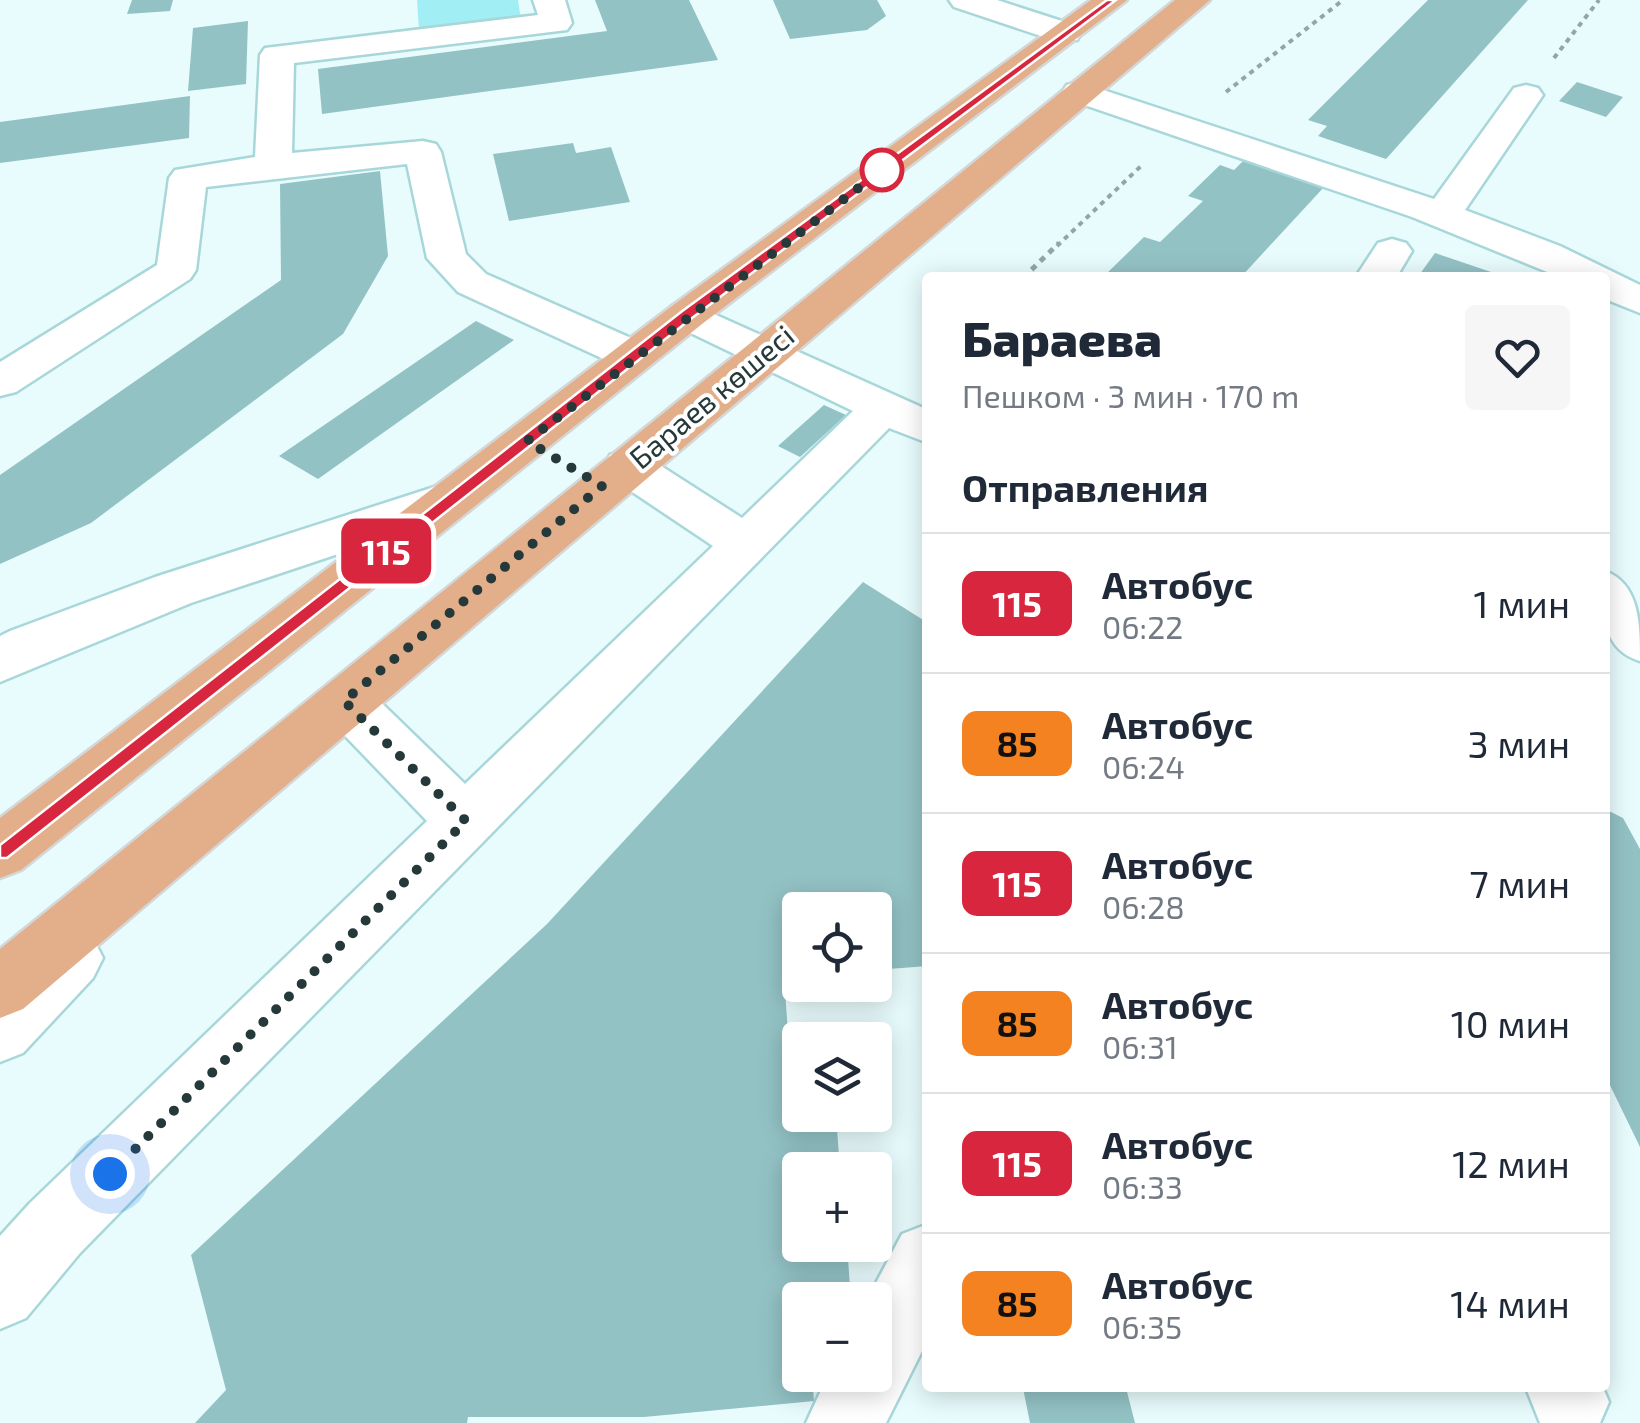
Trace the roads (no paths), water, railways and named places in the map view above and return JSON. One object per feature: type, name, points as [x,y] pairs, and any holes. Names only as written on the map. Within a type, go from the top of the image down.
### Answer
[{"type":"main road","points":[[0,852],[687,315],[1111,0]]},
{"type":"main road","name":"Бараев көшесі","points":[[0,988],[765,351],[1194,0]]},
{"type":"main road","points":[[527,441],[614,476]]},
{"type":"main road","points":[[0,840],[57,808]]},
{"type":"street","points":[[274,166],[277,56],[556,23],[549,0]]},
{"type":"street","points":[[965,0],[1064,33]]},
{"type":"street","points":[[1079,92],[1442,216],[1546,254],[1583,272]]},
{"type":"street","points":[[1442,216],[1526,94]]},
{"type":"street","points":[[0,382],[176,270],[188,178],[423,152],[447,258],[472,283],[634,356]]},
{"type":"street","points":[[1610,286],[1640,301]]},
{"type":"street","points":[[0,1292],[55,1228],[746,544],[906,418],[687,315]]},
{"type":"street","points":[[614,476],[746,544]]},
{"type":"street","points":[[0,661],[29,644],[173,590],[454,498]]},
{"type":"street","points":[[1610,597],[1640,641]]},
{"type":"street","points":[[344,701],[466,821]]},
{"type":"street","points":[[0,1031],[232,794]]},
{"type":"street","points":[[892,1331],[922,1272]]},
{"type":"street","points":[[845,1423],[860,1392]]}]
